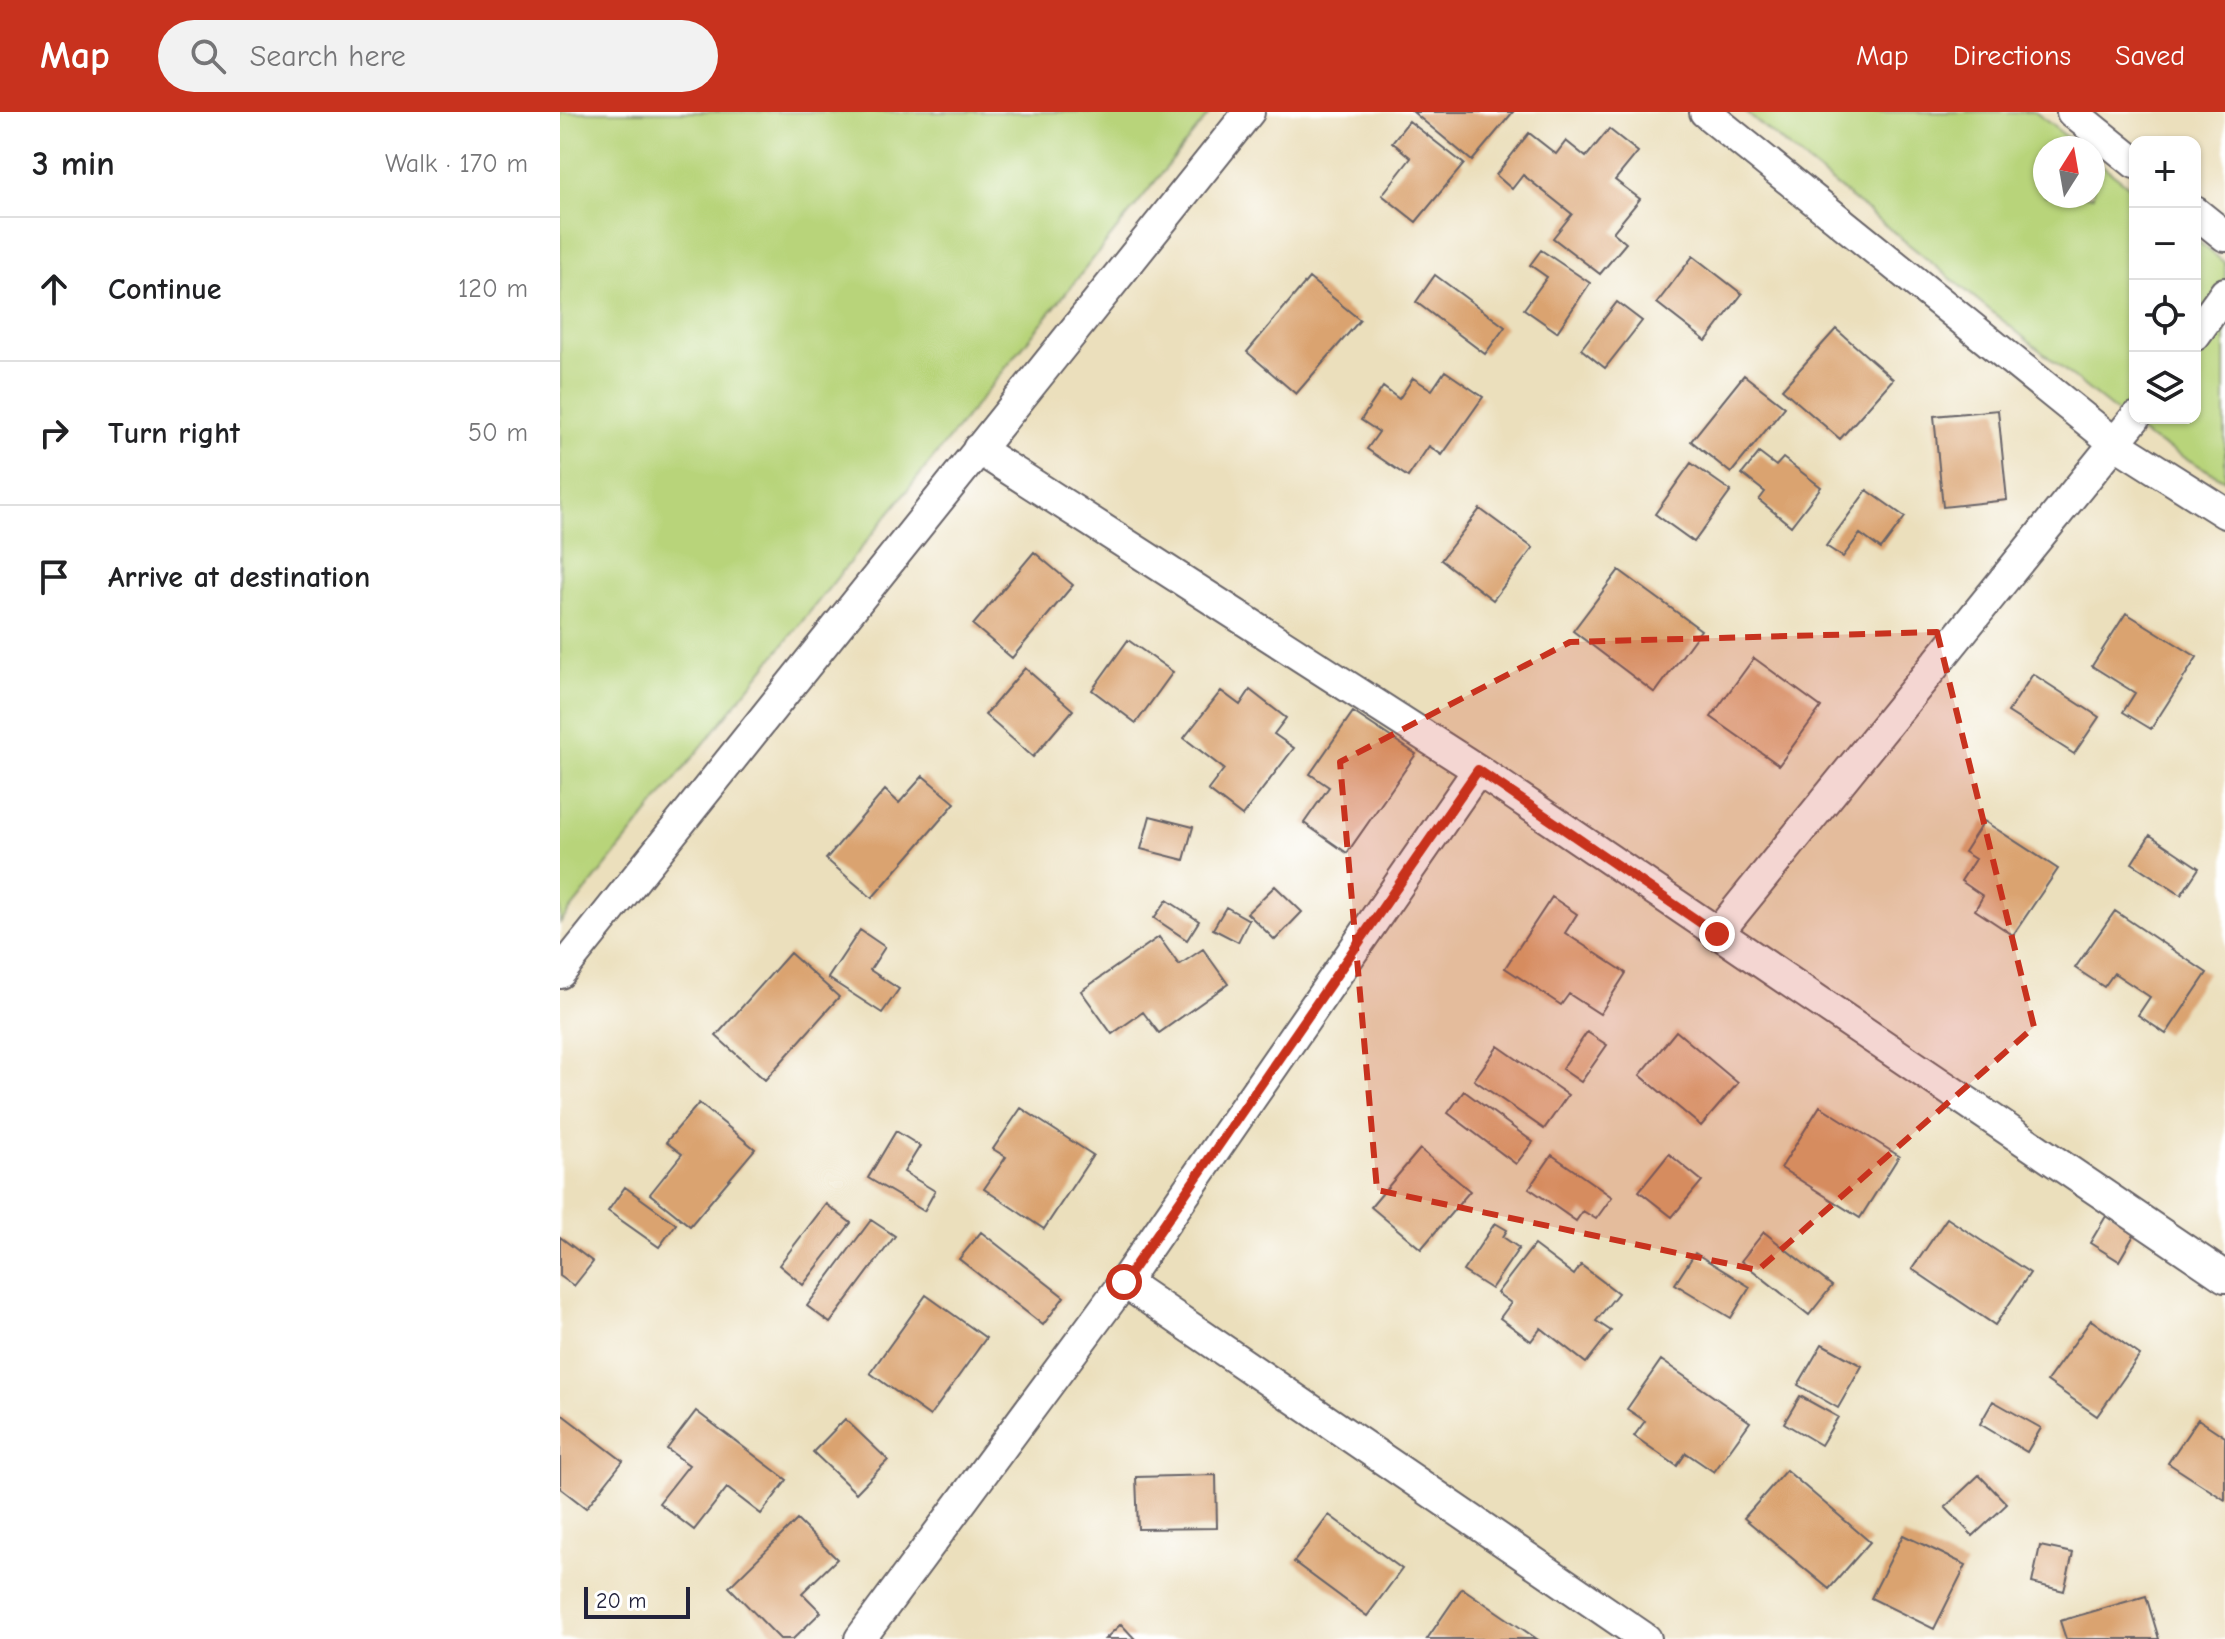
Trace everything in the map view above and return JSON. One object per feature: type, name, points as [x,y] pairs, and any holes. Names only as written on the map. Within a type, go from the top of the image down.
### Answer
[{"type":"street","points":[[560,973],[1249,112]]},
{"type":"street","points":[[1705,112],[2116,444],[2225,513]]},
{"type":"street","points":[[2072,112],[2129,158]]},
{"type":"street","points":[[2201,217],[2225,236]]},
{"type":"street","points":[[2201,327],[2225,293]]},
{"type":"street","points":[[1717,934],[2131,424]]},
{"type":"street","points":[[978,449],[1478,770],[2225,1277]]},
{"type":"street","points":[[860,1639],[1124,1282],[1478,770]]},
{"type":"street","points":[[1124,1282],[1646,1639]]},
{"type":"highlighted area","points":[[1937,632],[2034,1027],[1758,1270],[1377,1190],[1340,762],[1570,642]]},
{"type":"green space","points":[[560,112],[1211,112],[560,923]]},
{"type":"green space","points":[[1745,112],[2035,112],[2066,136],[2033,136],[2033,208],[2105,208],[2105,167],[2129,186],[2129,422]]},
{"type":"green space","points":[[2201,244],[2225,263],[2225,480],[2147,437],[2131,424],[2201,424]]},
{"type":"building","points":[[1413,112],[1513,112],[1472,161]]},
{"type":"building","points":[[1409,121],[1464,164],[1416,222],[1382,195],[1411,158],[1392,142]]},
{"type":"building","points":[[1609,129],[1638,152],[1615,180],[1640,199],[1613,232],[1626,243],[1600,274],[1553,238],[1572,214],[1523,175],[1512,189],[1496,175],[1529,133],[1556,154],[1566,141],[1586,157]]},
{"type":"building","points":[[1541,250],[1590,283],[1557,332],[1524,309],[1547,277],[1530,265]]},
{"type":"building","points":[[1693,256],[1742,294],[1706,341],[1657,303]]},
{"type":"building","points":[[1435,275],[1505,327],[1485,354],[1416,302]]},
{"type":"building","points":[[1309,278],[1360,320],[1296,394],[1247,352]]},
{"type":"building","points":[[1617,302],[1642,321],[1605,368],[1581,349]]},
{"type":"building","points":[[1836,329],[1893,379],[1840,439],[1782,389]]},
{"type":"building","points":[[1445,371],[1483,397],[1442,455],[1429,446],[1408,477],[1367,449],[1379,432],[1361,420],[1383,387],[1399,399],[1413,378],[1432,390]]},
{"type":"building","points":[[1744,375],[1785,407],[1731,473],[1691,441]]},
{"type":"building","points":[[1998,410],[2007,500],[1943,507],[1934,416]]},
{"type":"building","points":[[1759,453],[1776,466],[1783,458],[1821,487],[1791,526],[1759,500],[1765,492],[1742,474]]},
{"type":"building","points":[[1691,463],[1731,491],[1694,542],[1655,514]]},
{"type":"building","points":[[1867,490],[1905,517],[1881,549],[1860,534],[1843,557],[1826,546]]},
{"type":"building","points":[[1480,509],[1533,548],[1493,600],[1441,560]]},
{"type":"building","points":[[1034,552],[1073,585],[1012,658],[973,625]]},
{"type":"building","points":[[1619,570],[1701,630],[1655,693],[1573,631]]},
{"type":"building","points":[[2126,613],[2197,657],[2151,729],[2123,712],[2135,693],[2092,666]]},
{"type":"building","points":[[1128,640],[1173,672],[1136,723],[1092,690]]},
{"type":"building","points":[[1754,658],[1821,707],[1779,765],[1711,717]]},
{"type":"building","points":[[1025,668],[1073,710],[1033,757],[985,715]]},
{"type":"building","points":[[2033,674],[2099,717],[2074,754],[2008,712]]},
{"type":"building","points":[[1250,690],[1286,718],[1274,734],[1294,748],[1242,816],[1208,790],[1224,769],[1184,738],[1221,691],[1240,705]]},
{"type":"building","points":[[1353,712],[1416,754],[1347,853],[1304,823],[1329,787],[1310,774]]},
{"type":"building","points":[[923,776],[955,803],[872,898],[826,859],[885,790],[899,803]]},
{"type":"building","points":[[1150,816],[1193,827],[1184,860],[1141,849]]},
{"type":"building","points":[[1984,821],[2058,869],[2013,935],[1975,910],[1983,896],[1961,881],[1975,859],[1964,852]]},
{"type":"building","points":[[2150,835],[2199,868],[2181,895],[2132,863]]},
{"type":"building","points":[[1275,886],[1302,912],[1275,940],[1247,913]]},
{"type":"building","points":[[1552,897],[1577,914],[1565,933],[1626,973],[1600,1014],[1569,994],[1561,1005],[1505,968]]},
{"type":"building","points":[[1167,900],[1199,921],[1187,940],[1154,918]]},
{"type":"building","points":[[1226,907],[1249,920],[1238,942],[1213,929]]},
{"type":"building","points":[[2115,911],[2207,973],[2166,1034],[2138,1015],[2150,997],[2114,973],[2104,987],[2075,968]]},
{"type":"building","points":[[860,930],[885,947],[870,970],[899,989],[882,1013],[828,978]]},
{"type":"building","points":[[1159,937],[1179,965],[1203,949],[1228,984],[1159,1033],[1143,1012],[1112,1034],[1081,991]]},
{"type":"building","points":[[790,953],[839,997],[765,1080],[716,1036]]},
{"type":"building","points":[[1676,1031],[1738,1083],[1701,1126],[1640,1075]]},
{"type":"building","points":[[1587,1032],[1607,1045],[1581,1082],[1562,1069]]},
{"type":"building","points":[[1498,1046],[1568,1095],[1544,1129],[1474,1080]]},
{"type":"building","points":[[1464,1091],[1533,1142],[1516,1164],[1448,1113]]},
{"type":"building","points":[[699,1103],[755,1149],[690,1226],[650,1194],[682,1154],[666,1142]]},
{"type":"building","points":[[1820,1106],[1899,1156],[1860,1218],[1781,1168]]},
{"type":"building","points":[[1021,1108],[1093,1155],[1044,1229],[984,1189],[1006,1157],[993,1149]]},
{"type":"building","points":[[896,1131],[920,1146],[904,1172],[935,1191],[924,1211],[868,1178]]},
{"type":"building","points":[[1420,1149],[1470,1191],[1421,1249],[1371,1207]]},
{"type":"building","points":[[1669,1154],[1702,1181],[1672,1217],[1639,1191]]},
{"type":"building","points":[[1552,1155],[1612,1197],[1596,1219],[1583,1211],[1576,1221],[1529,1188]]},
{"type":"building","points":[[625,1187],[676,1224],[659,1247],[608,1211]]},
{"type":"building","points":[[826,1204],[851,1223],[803,1285],[779,1265]]},
{"type":"building","points":[[2109,1211],[2138,1228],[2119,1261],[2090,1243]]},
{"type":"building","points":[[1947,1218],[2030,1273],[1995,1325],[1912,1269]]},
{"type":"building","points":[[871,1220],[895,1236],[830,1323],[807,1306]]},
{"type":"building","points":[[1495,1223],[1507,1230],[1503,1237],[1519,1248],[1491,1289],[1463,1271]]},
{"type":"building","points":[[981,1232],[1064,1297],[1043,1325],[959,1259]]},
{"type":"building","points":[[1764,1232],[1832,1286],[1809,1315],[1741,1261]]},
{"type":"building","points":[[560,1237],[593,1262],[574,1286],[560,1276]]},
{"type":"building","points":[[1534,1245],[1574,1275],[1581,1265],[1618,1293],[1596,1321],[1611,1331],[1586,1363],[1541,1328],[1531,1341],[1500,1318],[1511,1303],[1497,1293]]},
{"type":"building","points":[[1695,1253],[1750,1287],[1731,1318],[1675,1284]]},
{"type":"building","points":[[926,1295],[986,1338],[930,1416],[870,1373]]},
{"type":"building","points":[[2091,1320],[2140,1355],[2097,1416],[2047,1381]]},
{"type":"building","points":[[1822,1344],[1862,1366],[1838,1408],[1798,1385]]},
{"type":"building","points":[[1661,1360],[1750,1422],[1714,1472],[1686,1453],[1677,1466],[1634,1436],[1645,1421],[1627,1409]]},
{"type":"building","points":[[1800,1396],[1838,1417],[1821,1445],[1784,1423]]},
{"type":"building","points":[[1993,1401],[2041,1428],[2027,1452],[1980,1424]]},
{"type":"building","points":[[696,1411],[787,1480],[761,1514],[727,1488],[694,1530],[659,1503],[689,1465],[667,1449]]},
{"type":"building","points":[[560,1413],[623,1461],[586,1508],[560,1488]]},
{"type":"building","points":[[845,1419],[888,1460],[856,1493],[813,1452]]},
{"type":"building","points":[[2198,1419],[2225,1437],[2225,1500],[2168,1463]]},
{"type":"building","points":[[1786,1470],[1870,1542],[1829,1589],[1744,1518]]},
{"type":"building","points":[[1216,1475],[1217,1528],[1138,1529],[1136,1477]]},
{"type":"building","points":[[1979,1475],[2007,1504],[1973,1536],[1945,1507]]},
{"type":"building","points":[[1329,1515],[1402,1569],[1367,1616],[1294,1562]]},
{"type":"building","points":[[797,1520],[837,1559],[802,1593],[821,1612],[793,1639],[780,1639],[729,1587]]},
{"type":"building","points":[[1903,1535],[1966,1565],[1934,1629],[1871,1598]]},
{"type":"building","points":[[2040,1546],[2073,1553],[2064,1591],[2032,1583]]},
{"type":"building","points":[[1462,1588],[1537,1639],[1427,1639]]},
{"type":"building","points":[[2146,1596],[2159,1639],[2066,1639],[2060,1621]]},
{"type":"building","points":[[1121,1624],[1135,1639],[1105,1639]]},
{"type":"route","points":[[1124,1282],[1478,770],[1717,934]]}]
